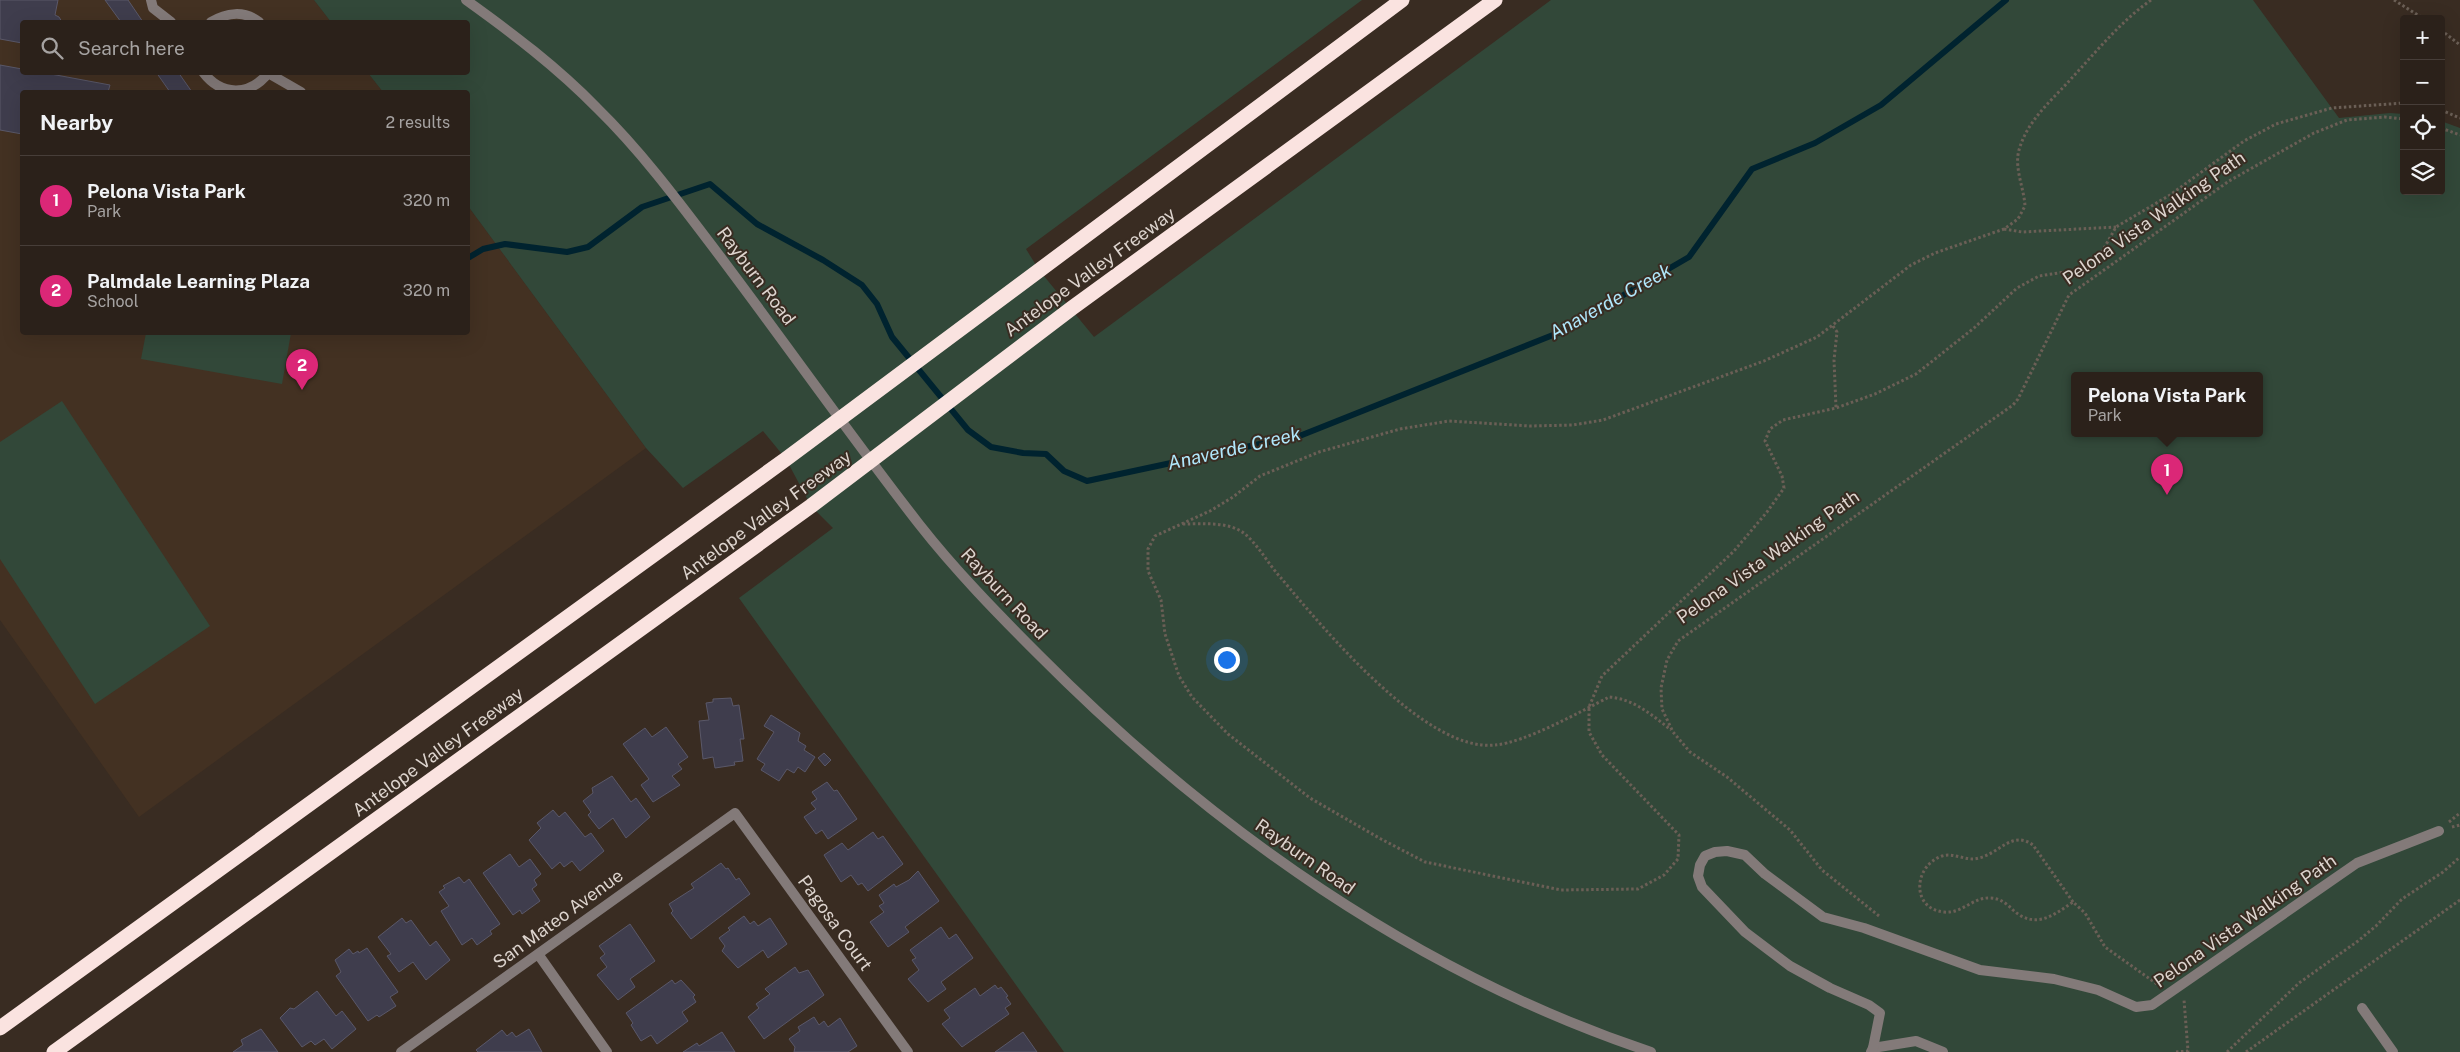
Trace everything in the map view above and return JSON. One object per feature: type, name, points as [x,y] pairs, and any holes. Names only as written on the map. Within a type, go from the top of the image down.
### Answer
[{"type":"highway","name":"Antelope Valley Freeway","points":[[0,1028],[786,459],[1402,0]]},
{"type":"highway","name":"Antelope Valley Freeway","points":[[54,1052],[811,506],[1072,308],[1495,0]]},
{"type":"street","points":[[151,0],[154,8],[169,20]]},
{"type":"street","name":"Rayburn Road","points":[[466,0],[533,49],[598,109],[673,195],[920,525],[988,604],[1134,747],[1208,808],[1301,877],[1398,938],[1501,992],[1605,1036],[1651,1052]]},
{"type":"street","points":[[215,20],[222,16],[233,14],[246,15],[255,20]]},
{"type":"street","points":[[205,75],[210,82],[225,90]]},
{"type":"street","points":[[248,90],[260,83],[267,75]]},
{"type":"street","points":[[272,75],[298,90]]},
{"type":"street","name":"San Mateo Avenue","points":[[401,1052],[735,813]]},
{"type":"street","name":"Pagosa Court","points":[[735,813],[908,1052]]},
{"type":"street","name":"Pelona Vista Walking Path","points":[[1872,1050],[1880,1013],[1869,1004],[1830,988],[1790,966],[1745,932],[1702,887],[1698,876],[1700,865],[1705,856],[1715,852],[1735,851],[1745,855],[1765,874],[1823,917],[1915,946],[1980,970],[2054,979],[2098,990],[2136,1007],[2152,1005],[2169,994],[2357,863],[2439,831]]},
{"type":"street","points":[[538,954],[607,1052]]},
{"type":"street","points":[[2362,1008],[2393,1052]]},
{"type":"street","points":[[1872,1050],[1916,1041],[1943,1052]]},
{"type":"path","points":[[2116,227],[2095,264],[2084,269],[2039,276],[2017,288],[1974,328],[1916,374],[1875,394],[1836,408],[1782,420],[1770,429],[1765,441],[1782,476],[1784,488],[1734,552],[1602,676],[1589,707],[1589,732],[1602,755],[1679,834],[1678,859],[1664,876],[1638,889],[1561,890],[1425,862],[1310,798],[1228,734],[1192,697],[1179,676],[1165,634],[1161,600],[1148,571],[1148,549],[1155,536],[1210,511],[1233,498],[1260,476],[1319,452],[1400,429],[1449,421],[1530,426],[1573,425],[1603,420],[1764,361],[1817,337],[1911,265],[1936,253],[2004,229],[2018,219],[2025,206],[2024,190],[2018,171],[2018,152],[2024,136],[2040,112],[2104,43],[2136,10],[2151,0]]},
{"type":"path","points":[[2394,0],[2418,15]]},
{"type":"path","points":[[2445,33],[2460,45]]},
{"type":"path","points":[[2004,229],[2022,232],[2116,227],[2170,195],[2244,141],[2276,124],[2332,108],[2400,103]]},
{"type":"path","points":[[2445,112],[2460,118]]},
{"type":"path","name":"Pelona Vista Walking Path","points":[[1884,920],[1822,870],[1790,830],[1727,777],[1690,752],[1673,732],[1662,709],[1661,688],[1667,660],[1678,641],[2012,405],[2018,399],[2069,295],[2229,181],[2314,133],[2347,120],[2384,117],[2400,119]]},
{"type":"path","points":[[2445,129],[2460,135]]},
{"type":"path","points":[[1833,326],[1837,332],[1834,360],[1836,408]]},
{"type":"path","points":[[1180,524],[1208,523],[1229,527],[1244,534],[1372,679],[1428,723],[1455,739],[1475,746],[1496,746],[1515,741],[1609,697],[1618,698],[1644,709],[1673,732]]},
{"type":"path","points":[[2073,902],[2049,918],[2041,920],[2025,918],[2006,903],[1993,898],[1976,900],[1964,908],[1945,912],[1929,905],[1922,898],[1919,888],[1920,877],[1930,862],[1944,855],[1975,859],[1985,857],[2015,840],[2024,839],[2033,844],[2073,902],[2085,912],[2105,947],[2169,994]]},
{"type":"path","points":[[2227,1052],[2299,983],[2358,941],[2376,926],[2402,899],[2443,872],[2460,857]]},
{"type":"path","points":[[2246,1052],[2460,900]]},
{"type":"path","points":[[2176,1052],[2188,1051],[2183,984]]},
{"type":"shaded area","points":[[0,0],[314,0],[329,20],[20,20],[20,75],[370,75],[381,90],[20,90],[20,335],[470,335],[470,209],[646,448],[139,817],[0,620]]},
{"type":"green space","points":[[314,0],[1362,0],[1026,249],[1039,270],[1094,337],[1551,0],[2253,0],[2339,118],[2400,114],[2400,195],[2445,195],[2445,122],[2460,128],[2460,1052],[1064,1052],[739,598],[833,528],[811,506],[786,459],[763,431],[683,488],[646,448],[470,209],[470,90],[381,90],[370,75],[470,75],[470,20],[329,20]]},
{"type":"green space","points":[[146,335],[291,335],[282,384],[141,359]]},
{"type":"green space","points":[[62,401],[210,626],[95,704],[0,559],[0,442]]},
{"type":"building","points":[[0,0],[58,0],[55,15],[61,20],[20,20],[20,43],[0,39]]},
{"type":"building","points":[[105,0],[128,0],[142,20],[120,20]]},
{"type":"building","points":[[0,65],[20,69],[20,75],[56,75],[110,85],[109,90],[20,90],[20,134],[0,130]]},
{"type":"building","points":[[158,75],[180,75],[191,90],[169,90]]},
{"type":"building","points":[[731,698],[733,706],[739,705],[744,739],[740,739],[743,761],[734,762],[735,765],[715,768],[713,757],[703,759],[699,721],[709,720],[706,703],[713,702],[713,699]]},
{"type":"building","points":[[771,715],[800,733],[798,741],[806,746],[804,750],[815,757],[805,772],[798,767],[794,773],[787,769],[779,781],[761,770],[765,764],[757,759],[774,732],[764,726]]},
{"type":"building","points":[[666,727],[688,757],[678,764],[682,769],[672,776],[680,785],[653,802],[641,785],[649,779],[623,744],[645,728],[652,737]]},
{"type":"building","points":[[824,753],[831,760],[825,766],[818,758]]},
{"type":"building","points":[[612,776],[631,802],[636,798],[650,817],[626,838],[613,818],[599,829],[588,815],[591,812],[583,801],[593,793],[592,788]]},
{"type":"building","points":[[827,782],[834,791],[837,790],[857,819],[828,839],[822,830],[816,834],[804,817],[816,809],[811,803],[817,799],[812,792]]},
{"type":"building","points":[[553,810],[559,817],[565,812],[585,837],[591,833],[604,851],[580,871],[572,861],[564,867],[560,862],[552,869],[529,840],[541,828],[537,823]]},
{"type":"building","points":[[873,832],[878,839],[883,836],[903,864],[868,891],[862,883],[858,885],[851,875],[841,882],[824,855],[842,843],[848,850]]},
{"type":"building","points":[[510,854],[519,867],[530,859],[541,874],[534,880],[537,885],[532,889],[540,901],[522,914],[520,910],[513,915],[483,873]]},
{"type":"building","points":[[721,863],[726,869],[728,868],[736,880],[739,878],[750,894],[691,939],[671,913],[673,911],[669,904],[694,888],[691,884]]},
{"type":"building","points":[[918,871],[939,901],[905,927],[909,932],[888,947],[870,922],[884,912],[879,906],[884,903],[879,895],[894,884],[896,887],[909,880]]},
{"type":"building","points":[[459,877],[464,883],[469,879],[500,924],[490,931],[492,934],[477,945],[472,938],[462,945],[441,911],[449,906],[439,892],[445,888],[443,886]]},
{"type":"building","points":[[744,916],[750,924],[754,921],[758,926],[770,918],[787,944],[768,958],[763,950],[738,968],[722,951],[725,946],[719,938],[730,930],[728,928]]},
{"type":"building","points":[[402,918],[406,923],[411,920],[430,946],[436,941],[450,960],[426,980],[413,962],[399,972],[387,956],[391,954],[378,937]]},
{"type":"building","points":[[630,924],[655,961],[630,979],[635,987],[618,1000],[597,975],[607,967],[600,958],[605,954],[599,946]]},
{"type":"building","points":[[941,927],[949,939],[956,934],[973,958],[941,982],[946,989],[928,1002],[908,979],[919,970],[912,960],[916,958],[910,950]]},
{"type":"building","points":[[367,948],[398,992],[390,997],[396,1006],[379,1017],[377,1015],[368,1021],[336,976],[341,972],[335,960],[349,949],[353,954]]},
{"type":"building","points":[[795,967],[799,973],[808,970],[824,995],[764,1039],[748,1017],[759,1008],[756,1004],[770,994],[765,989]]},
{"type":"building","points":[[672,980],[675,984],[681,980],[695,995],[693,997],[696,1002],[682,1012],[688,1021],[657,1044],[651,1035],[641,1041],[626,1013]]},
{"type":"building","points":[[995,985],[998,989],[1001,987],[1008,996],[1006,997],[1011,1004],[1005,1008],[1009,1014],[962,1047],[942,1024],[950,1018],[944,1010],[975,988],[980,996]]},
{"type":"building","points":[[317,991],[336,1016],[342,1011],[356,1029],[332,1049],[324,1039],[315,1045],[311,1041],[302,1047],[280,1018],[290,1008],[294,1009]]},
{"type":"building","points":[[814,1017],[819,1025],[824,1021],[828,1027],[840,1018],[857,1046],[848,1052],[794,1052],[795,1047],[789,1039],[800,1031],[798,1027]]},
{"type":"building","points":[[261,1029],[278,1052],[233,1052],[243,1045],[241,1040]]},
{"type":"building","points":[[529,1029],[542,1052],[478,1052],[476,1050],[502,1030],[507,1036],[512,1032],[516,1037]]},
{"type":"building","points":[[722,1032],[735,1052],[683,1052],[697,1043],[699,1046]]},
{"type":"building","points":[[1023,1032],[1037,1052],[995,1052]]},
{"type":"waterway","name":"Anaverde Creek","points":[[470,257],[483,249],[505,244],[567,252],[588,247],[642,207],[710,184],[757,224],[823,260],[862,285],[877,304],[892,337],[968,430],[991,447],[1023,453],[1046,454],[1064,471],[1087,481],[1302,435],[1558,333],[1689,257],[1752,169],[1815,143],[1881,105],[2006,0]]},
{"type":"place","name":"Palmdale Learning Plaza","points":[[302,390]]},
{"type":"place","name":"Pelona Vista Park","points":[[2167,495]]}]
